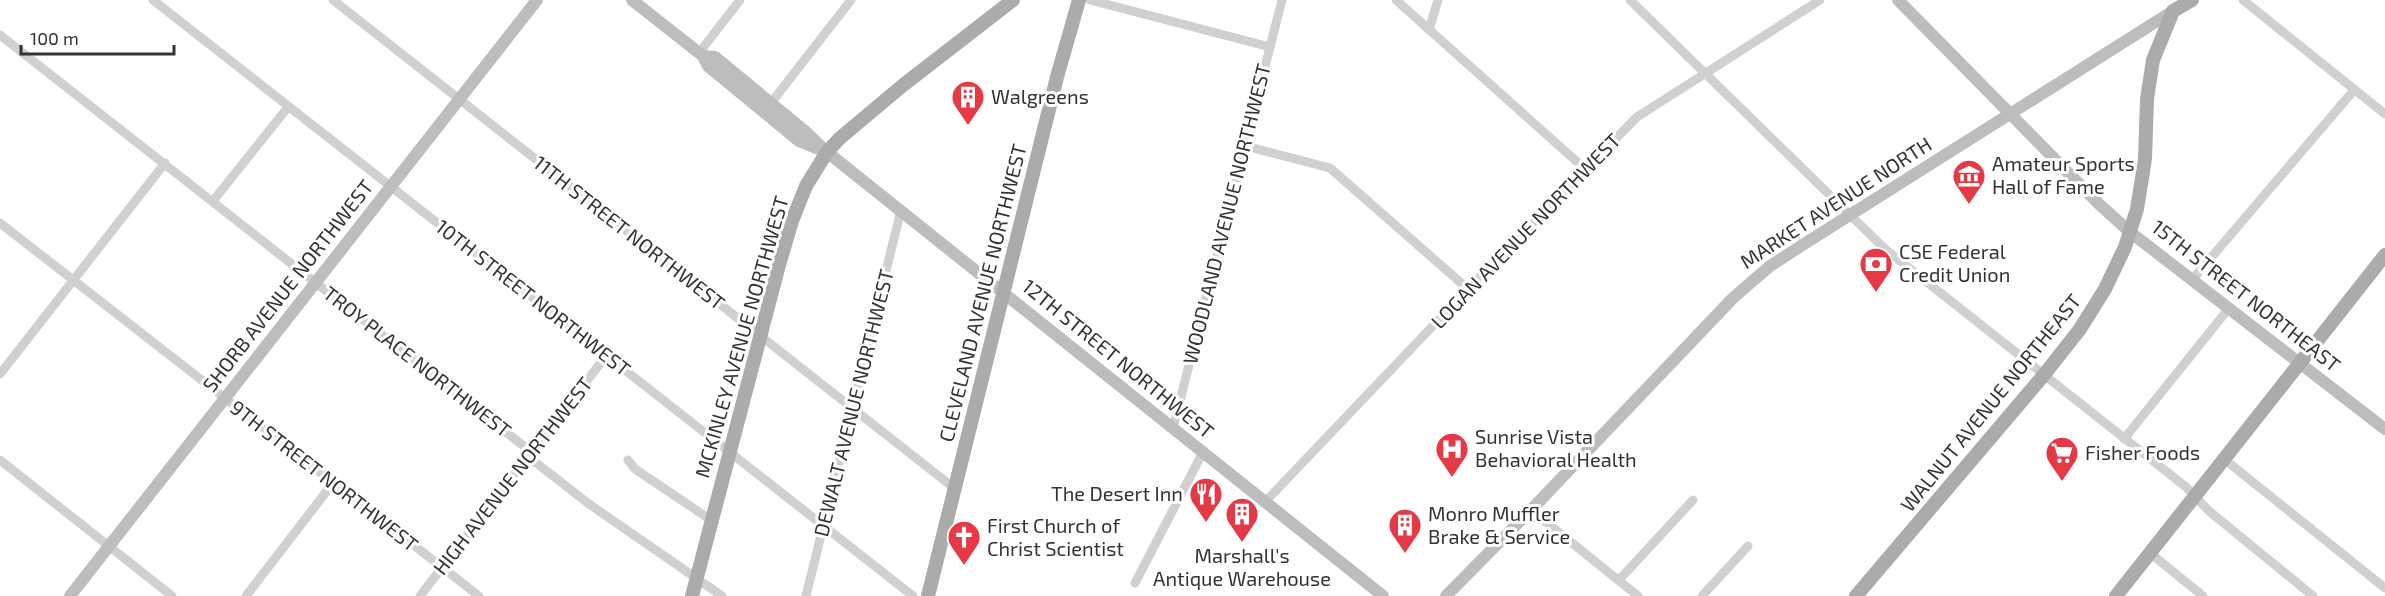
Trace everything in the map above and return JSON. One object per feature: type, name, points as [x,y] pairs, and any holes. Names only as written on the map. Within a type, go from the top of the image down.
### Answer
[{"type":"main road","name":"MCKINLEY AVENUE NORTHWEST","points":[[692,596],[760,336],[793,218],[806,186],[827,152],[851,128],[1013,0]]},
{"type":"main road","name":"CLEVELAND AVENUE NORTHWEST","points":[[928,596],[1057,77],[1079,0]]},
{"type":"main road","name":"MARKET AVENUE NORTH","points":[[2174,11],[2192,0]]},
{"type":"main road","name":"WALNUT AVENUE NORTHEAST","points":[[1856,596],[2043,376],[2094,309],[2116,269],[2137,209],[2145,159],[2149,77],[2159,43],[2174,11]]},
{"type":"main road","points":[[2116,596],[2300,362],[2382,265]]},
{"type":"street","name":"10TH STREET NORTHWEST","points":[[153,0],[913,596]]},
{"type":"street","name":"11TH STREET NORTHWEST","points":[[333,0],[954,488]]},
{"type":"street","name":"SHORB AVENUE NORTHWEST","points":[[70,596],[537,0]]},
{"type":"street","name":"12TH STREET NORTHWEST","points":[[632,0],[701,54],[708,66],[799,141],[827,152]]},
{"type":"street","points":[[701,54],[740,0]]},
{"type":"street","points":[[771,103],[851,0]]},
{"type":"street","points":[[1090,0],[1270,47]]},
{"type":"street","name":"WOODLAND AVENUE NORTHWEST","points":[[1173,428],[1282,0]]},
{"type":"street","points":[[1396,0],[1585,169]]},
{"type":"street","points":[[1429,30],[1438,0]]},
{"type":"street","points":[[1630,0],[1885,249],[2186,487],[2209,512],[2313,596]]},
{"type":"street","name":"LOGAN AVENUE NORTHWEST","points":[[1265,502],[1468,289],[1637,117],[1820,0]]},
{"type":"street","name":"15TH STREET NORTHEAST","points":[[1898,0],[2100,206],[2130,232],[2385,429]]},
{"type":"street","points":[[2243,0],[2385,114]]},
{"type":"street","name":"MARKET AVENUE NORTH","points":[[1446,596],[1746,286],[1782,258],[2174,11]]},
{"type":"street","name":"TROY PLACE NORTHWEST","points":[[0,35],[525,447],[535,462],[589,504],[723,596]]},
{"type":"street","name":"12TH STREET NORTHWEST","points":[[701,54],[715,57],[827,152],[1383,596]]},
{"type":"street","points":[[2192,280],[2354,90]]},
{"type":"street","points":[[213,201],[288,106]]},
{"type":"street","points":[[1246,146],[1330,168],[1468,289]]},
{"type":"street","points":[[0,374],[165,163]]},
{"type":"street","name":"DEWALT AVENUE NORTHWEST","points":[[806,596],[901,210]]},
{"type":"street","name":"9TH STREET NORTHWEST","points":[[0,223],[479,596]]},
{"type":"street","points":[[2124,440],[2229,308]]},
{"type":"street","name":"HIGH AVENUE NORTHWEST","points":[[420,596],[606,356]]},
{"type":"street","points":[[1135,584],[1203,452]]},
{"type":"street","points":[[2224,459],[2385,588],[2379,596]]},
{"type":"street","points":[[0,460],[172,596]]},
{"type":"street","points":[[628,460],[635,469],[711,520]]},
{"type":"street","points":[[246,596],[333,483]]},
{"type":"street","points":[[1618,580],[1693,500]]},
{"type":"street","points":[[1531,510],[1638,596]]},
{"type":"street","points":[[1702,596],[1748,546]]},
{"type":"street","points":[[2150,553],[2203,596]]},
{"type":"place","name":"Walgreens","points":[[968,126]]},
{"type":"place","name":"Amateur Sports Hall of Fame","points":[[1969,205]]},
{"type":"place","name":"CSE Federal Credit Union","points":[[1876,293]]},
{"type":"place","name":"Sunrise Vista Behavioral Health","points":[[1452,478]]},
{"type":"place","name":"Fisher Foods","points":[[2062,482]]},
{"type":"place","name":"The Desert Inn","points":[[1206,523]]},
{"type":"place","name":"Marshall's Antique Warehouse","points":[[1242,543]]},
{"type":"place","name":"Monro Muffler Brake & Service","points":[[1405,554]]},
{"type":"place","name":"First Church of Christ Scientist","points":[[964,566]]}]
